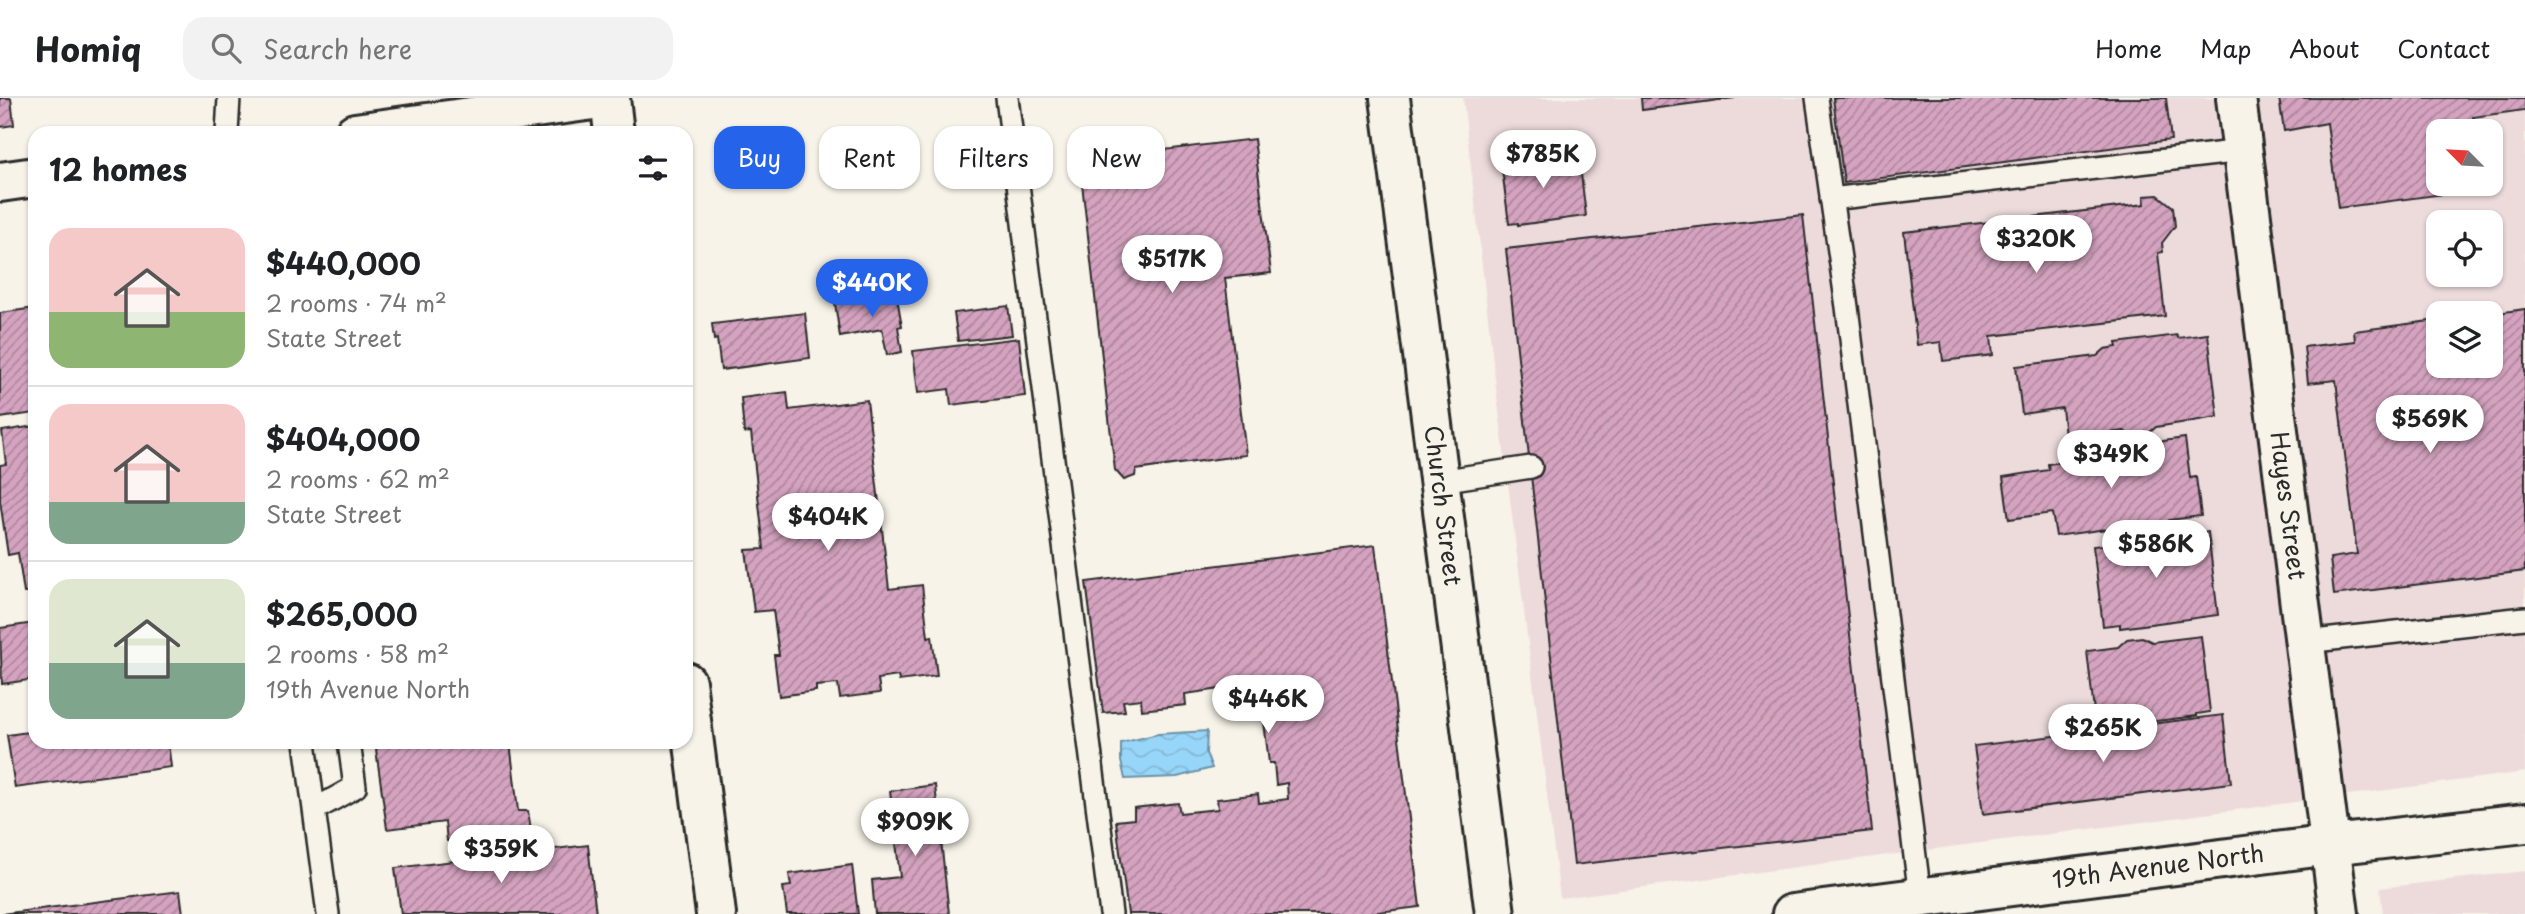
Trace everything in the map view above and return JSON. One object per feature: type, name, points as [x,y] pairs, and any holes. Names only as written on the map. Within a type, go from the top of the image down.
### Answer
[{"type":"street","points":[[406,126],[609,98],[613,126]]},
{"type":"street","name":"Church Street","points":[[1390,98],[1495,914]]},
{"type":"street","name":"Hayes Street","points":[[2236,98],[2339,914]]},
{"type":"street","points":[[0,182],[28,178]]},
{"type":"street","points":[[693,736],[716,914]]},
{"type":"street","name":"19th Avenue North","points":[[1792,914],[1921,906],[2331,845],[2525,823]]},
{"type":"lane","points":[[227,126],[229,98]]},
{"type":"lane","points":[[1007,98],[1111,914]]},
{"type":"lane","points":[[1817,98],[1921,906]]},
{"type":"lane","points":[[1831,199],[2242,151]]},
{"type":"lane","points":[[1440,481],[1531,467]]},
{"type":"lane","points":[[2305,642],[2525,618]]},
{"type":"lane","points":[[306,749],[328,914]]},
{"type":"lane","points":[[314,810],[355,788],[350,749]]},
{"type":"shaded area","points":[[1463,98],[2525,98],[2525,772],[1560,898],[1496,388]]},
{"type":"shaded area","points":[[2525,871],[2525,914],[2383,914],[2380,888]]},
{"type":"water","points":[[1207,731],[1206,753],[1212,768],[1177,777],[1125,779],[1121,743],[1158,734]]},
{"type":"building","points":[[0,98],[11,98],[14,125],[0,127]]},
{"type":"building","points":[[1641,98],[1735,98],[1642,110]]},
{"type":"building","points":[[1833,98],[2166,98],[2171,140],[1844,183]]},
{"type":"building","points":[[2279,98],[2525,98],[2525,110],[2473,119],[2426,119],[2426,196],[2429,196],[2338,208],[2327,123],[2284,131]]},
{"type":"building","points":[[1254,139],[1271,273],[1225,278],[1246,455],[1136,470],[1135,476],[1124,480],[1115,470],[1083,189],[1165,189],[1165,150]]},
{"type":"building","points":[[1546,155],[1547,161],[1579,157],[1586,216],[1509,224],[1501,161]]},
{"type":"building","points":[[2158,195],[2173,207],[2175,226],[2162,243],[2163,252],[2158,253],[2165,316],[1991,336],[1993,355],[1943,361],[1941,342],[1917,345],[1904,232],[2145,204],[2144,196]]},
{"type":"building","points":[[1803,215],[1872,831],[1574,865],[1506,249]]},
{"type":"building","points":[[896,292],[902,326],[898,327],[902,352],[887,355],[882,329],[840,337],[835,303]]},
{"type":"building","points":[[1008,306],[1012,335],[958,341],[954,313]]},
{"type":"building","points":[[28,309],[28,414],[0,418],[0,313]]},
{"type":"building","points":[[2525,309],[2525,571],[2334,595],[2330,558],[2357,554],[2336,380],[2308,383],[2304,347],[2355,341],[2354,331],[2426,322],[2426,378],[2503,378],[2503,312]]},
{"type":"building","points":[[805,313],[810,358],[721,370],[712,324]]},
{"type":"building","points":[[2208,334],[2218,417],[2156,427],[2149,433],[2131,436],[2124,431],[2080,437],[2079,434],[2065,436],[2062,408],[2022,414],[2016,366],[2097,356],[2105,349],[2117,347],[2116,343]]},
{"type":"building","points":[[1019,338],[1025,396],[951,405],[949,389],[918,393],[913,351]]},
{"type":"building","points":[[787,392],[789,410],[867,400],[889,589],[922,585],[928,637],[932,636],[937,676],[899,681],[898,676],[878,679],[880,693],[840,698],[838,684],[816,686],[816,691],[779,696],[774,655],[779,655],[773,610],[754,612],[746,550],[764,549],[751,432],[744,433],[741,398]]},
{"type":"building","points":[[28,427],[28,593],[24,593],[18,553],[8,555],[0,501],[0,465],[6,464],[2,431]]},
{"type":"building","points":[[2185,438],[2190,478],[2196,477],[2201,516],[2169,520],[2170,529],[2130,534],[2129,526],[2056,536],[2052,513],[2009,519],[2003,477],[2049,470],[2048,464],[2108,456],[2107,444],[2148,439],[2149,443]]},
{"type":"building","points":[[2208,532],[2218,615],[2120,628],[2120,624],[2103,626],[2093,546]]},
{"type":"building","points":[[1375,545],[1420,907],[1362,914],[1128,914],[1116,821],[1134,819],[1134,808],[1178,803],[1180,813],[1218,809],[1217,799],[1258,794],[1259,803],[1288,799],[1287,783],[1276,785],[1274,763],[1269,763],[1264,722],[1269,721],[1267,702],[1277,700],[1275,683],[1264,684],[1265,695],[1222,700],[1221,689],[1185,694],[1186,705],[1142,710],[1141,699],[1123,701],[1125,711],[1103,713],[1086,582]]},
{"type":"building","points":[[28,624],[28,680],[2,684],[0,628]]},
{"type":"building","points":[[2201,636],[2210,712],[2148,722],[2147,713],[2095,720],[2087,651],[2118,647],[2127,639],[2142,637],[2152,642]]},
{"type":"building","points":[[2223,715],[2231,783],[1983,814],[1974,746]]},
{"type":"building","points":[[28,732],[28,749],[169,749],[171,767],[15,788],[7,735]]},
{"type":"building","points":[[376,749],[511,749],[518,811],[528,811],[531,830],[447,841],[445,822],[387,829]]},
{"type":"building","points":[[935,785],[949,914],[875,914],[872,880],[900,877],[890,791]]},
{"type":"building","points":[[588,845],[596,914],[401,914],[395,868]]},
{"type":"building","points":[[852,865],[858,914],[787,914],[783,887],[791,886],[789,874]]},
{"type":"building","points":[[180,891],[183,914],[1,914]]}]
